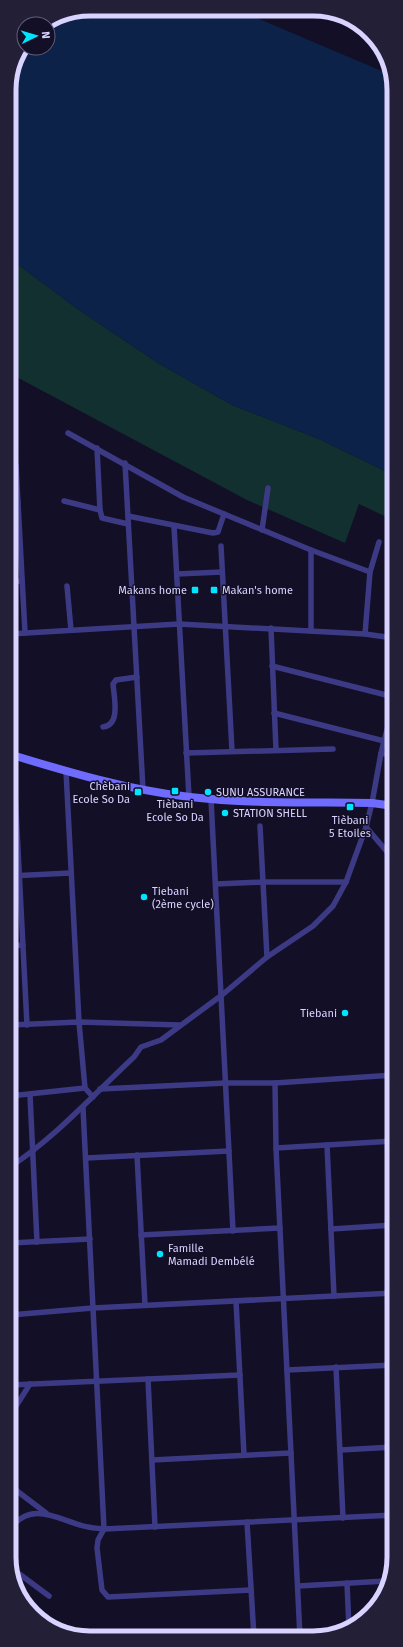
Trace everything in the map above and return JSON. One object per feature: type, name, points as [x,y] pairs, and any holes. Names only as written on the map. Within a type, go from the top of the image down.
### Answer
[{"type":"main road","points":[[16,756],[66,771],[143,790],[189,797],[387,805]]},
{"type":"street","points":[[68,432],[183,496],[310,550],[370,572]]},
{"type":"street","points":[[97,448],[100,510],[102,518],[128,524]]},
{"type":"street","points":[[125,463],[143,790]]},
{"type":"street","points":[[16,464],[25,633]]},
{"type":"street","points":[[262,530],[268,488]]},
{"type":"street","points":[[64,502],[100,510]]},
{"type":"street","points":[[128,516],[214,533],[218,532],[224,514]]},
{"type":"street","points":[[174,526],[189,797]]},
{"type":"street","points":[[365,634],[370,572],[379,542]]},
{"type":"street","points":[[221,546],[232,751]]},
{"type":"street","points":[[310,550],[311,631]]},
{"type":"street","points":[[177,574],[222,572]]},
{"type":"street","points":[[16,581],[22,581]]},
{"type":"street","points":[[67,586],[71,630]]},
{"type":"street","points":[[16,634],[179,624],[271,628],[365,634],[387,637]]},
{"type":"street","points":[[271,628],[276,750]]},
{"type":"street","points":[[272,666],[387,695]]},
{"type":"street","points":[[103,727],[109,726],[114,718],[113,684],[116,680],[137,677]]},
{"type":"street","points":[[274,713],[384,741]]},
{"type":"street","points":[[16,1162],[33,1152],[83,1108],[100,1089],[134,1057],[141,1046],[161,1040],[222,995],[267,957],[313,926],[333,906],[346,882],[366,827],[387,729]]},
{"type":"street","points":[[186,752],[333,749]]},
{"type":"street","points":[[381,753],[387,754]]},
{"type":"street","points":[[66,771],[79,1022],[85,1088],[93,1097]]},
{"type":"street","points":[[212,799],[234,1231]]},
{"type":"street","points":[[16,812],[27,1025]]},
{"type":"street","points":[[260,826],[267,957]]},
{"type":"street","points":[[366,827],[387,852]]},
{"type":"street","points":[[16,875],[71,873]]},
{"type":"street","points":[[216,884],[263,882],[346,882]]},
{"type":"street","points":[[16,946],[23,945]]},
{"type":"street","points":[[16,1025],[79,1022],[180,1025]]},
{"type":"street","points":[[100,1089],[226,1083],[275,1083],[387,1075]]},
{"type":"street","points":[[275,1083],[276,1148],[300,1631]]},
{"type":"street","points":[[16,1096],[85,1088]]},
{"type":"street","points":[[30,1095],[37,1242]]},
{"type":"street","points":[[83,1108],[104,1529],[98,1540],[97,1548],[102,1590],[108,1597],[251,1590]]},
{"type":"street","points":[[276,1148],[387,1141]]},
{"type":"street","points":[[328,1145],[334,1296]]},
{"type":"street","points":[[86,1158],[229,1151]]},
{"type":"street","points":[[138,1155],[145,1305]]},
{"type":"street","points":[[331,1229],[387,1225]]},
{"type":"street","points":[[141,1235],[280,1228]]},
{"type":"street","points":[[16,1243],[90,1239]]},
{"type":"street","points":[[16,1314],[145,1305],[387,1293]]},
{"type":"street","points":[[236,1301],[244,1455]]},
{"type":"street","points":[[287,1370],[387,1365]]},
{"type":"street","points":[[336,1368],[343,1518]]},
{"type":"street","points":[[16,1385],[240,1375]]},
{"type":"street","points":[[148,1379],[155,1527]]},
{"type":"street","points":[[16,1406],[30,1384]]},
{"type":"street","points":[[340,1450],[387,1447]]},
{"type":"street","points":[[152,1460],[291,1453]]},
{"type":"street","points":[[17,1491],[46,1513],[81,1526],[104,1529],[387,1515]]},
{"type":"street","points":[[16,1521],[30,1514],[46,1513]]},
{"type":"street","points":[[247,1522],[254,1631]]},
{"type":"street","points":[[18,1573],[49,1596]]},
{"type":"street","points":[[298,1586],[383,1581]]},
{"type":"street","points":[[347,1583],[349,1621]]},
{"type":"green space","points":[[16,263],[79,310],[158,363],[232,405],[319,439],[387,472],[387,517],[359,504],[345,543],[247,500],[16,377]]},
{"type":"water","points":[[252,16],[384,72],[387,90],[387,472],[319,439],[232,405],[158,363],[79,310],[16,263],[16,85],[17,76],[25,56],[56,56],[56,25],[76,17]]},
{"type":"place","name":"Makans home","points":[[195,590]]},
{"type":"place","name":"Makan's home","points":[[214,590]]},
{"type":"place","name":"Tièbani Ecole So Da","points":[[175,791]]},
{"type":"place","name":"Chèbani Ecole So Da","points":[[138,792]]},
{"type":"place","name":"SUNU ASSURANCE","points":[[208,792]]},
{"type":"place","name":"Tièbani 5 Etoiles","points":[[350,807]]},
{"type":"place","name":"STATION SHELL","points":[[225,813]]},
{"type":"place","name":"Tiebani (2ème cycle)","points":[[144,897]]},
{"type":"place","name":"Tiebani","points":[[345,1013]]},
{"type":"place","name":"Famille Mamadi Dembélé","points":[[160,1254]]}]
